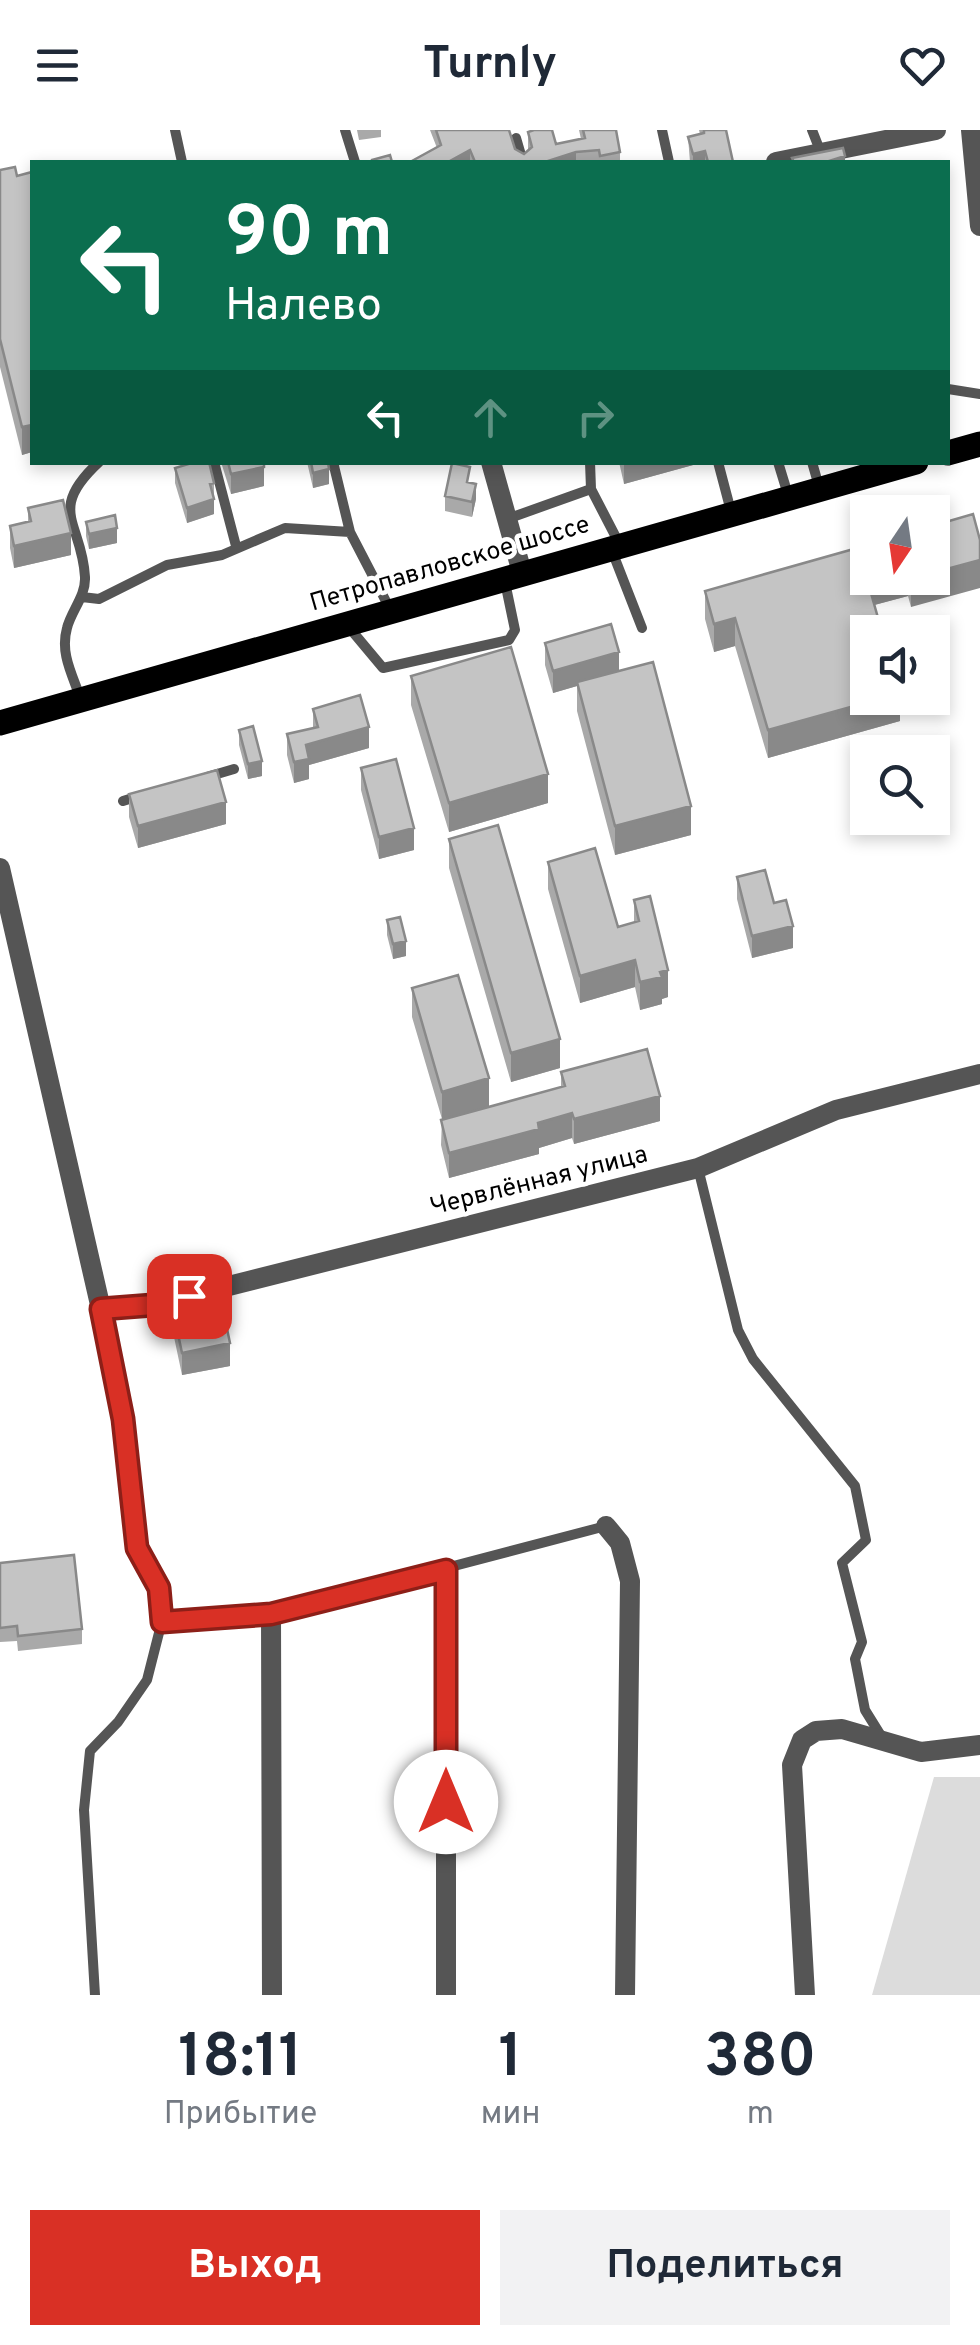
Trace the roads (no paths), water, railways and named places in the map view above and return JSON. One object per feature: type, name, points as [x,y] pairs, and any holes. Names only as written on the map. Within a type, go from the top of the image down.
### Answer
[{"type":"main road","points":[[950,453],[980,444]]},
{"type":"main road","name":"Петропавловское шоссе","points":[[0,723],[906,465]]},
{"type":"street","points":[[787,160],[936,130]]},
{"type":"street","points":[[971,130],[980,226]]},
{"type":"street","points":[[492,465],[506,519],[514,579]]},
{"type":"street","points":[[0,868],[101,1309]]},
{"type":"street","name":"Червлённая улица","points":[[101,1309],[153,1305],[698,1168],[836,1110],[980,1074]]},
{"type":"street","points":[[606,1526],[620,1543],[630,1582],[624,1995]]},
{"type":"street","points":[[446,1570],[446,1995]]},
{"type":"street","points":[[271,1614],[272,1995]]},
{"type":"street","points":[[805,1995],[792,1765],[802,1740],[816,1731],[842,1729],[922,1752],[980,1745]]},
{"type":"lane","points":[[175,130],[182,160]]},
{"type":"lane","points":[[345,130],[353,160]]},
{"type":"lane","points":[[662,130],[669,160]]},
{"type":"lane","points":[[812,130],[821,154]]},
{"type":"lane","points":[[516,138],[522,160]]},
{"type":"lane","points":[[950,389],[980,394]]},
{"type":"lane","points":[[81,700],[64,653],[67,627],[82,597],[86,578],[69,514],[76,484],[96,465]]},
{"type":"lane","points":[[215,465],[236,546]]},
{"type":"lane","points":[[334,465],[350,532],[392,612]]},
{"type":"lane","points":[[590,465],[590,489],[616,549],[642,628]]},
{"type":"lane","points":[[719,465],[732,516]]},
{"type":"lane","points":[[779,465],[790,499]]},
{"type":"lane","points":[[813,465],[820,490]]},
{"type":"lane","points":[[506,519],[590,489]]},
{"type":"lane","points":[[82,597],[98,599],[166,565],[222,554],[286,528],[350,532]]},
{"type":"lane","points":[[347,625],[383,668],[509,640],[515,630],[514,579]]},
{"type":"lane","points":[[197,780],[234,770]]},
{"type":"lane","points":[[123,801],[160,790]]},
{"type":"lane","points":[[698,1168],[738,1330],[753,1359],[855,1486],[866,1540],[842,1563],[862,1642],[854,1659],[864,1710],[886,1744]]},
{"type":"lane","points":[[96,1995],[84,1810],[90,1751],[118,1722],[148,1680],[162,1622],[159,1588],[137,1548],[123,1419],[101,1309]]},
{"type":"lane","points":[[162,1622],[271,1614],[606,1526]]}]
